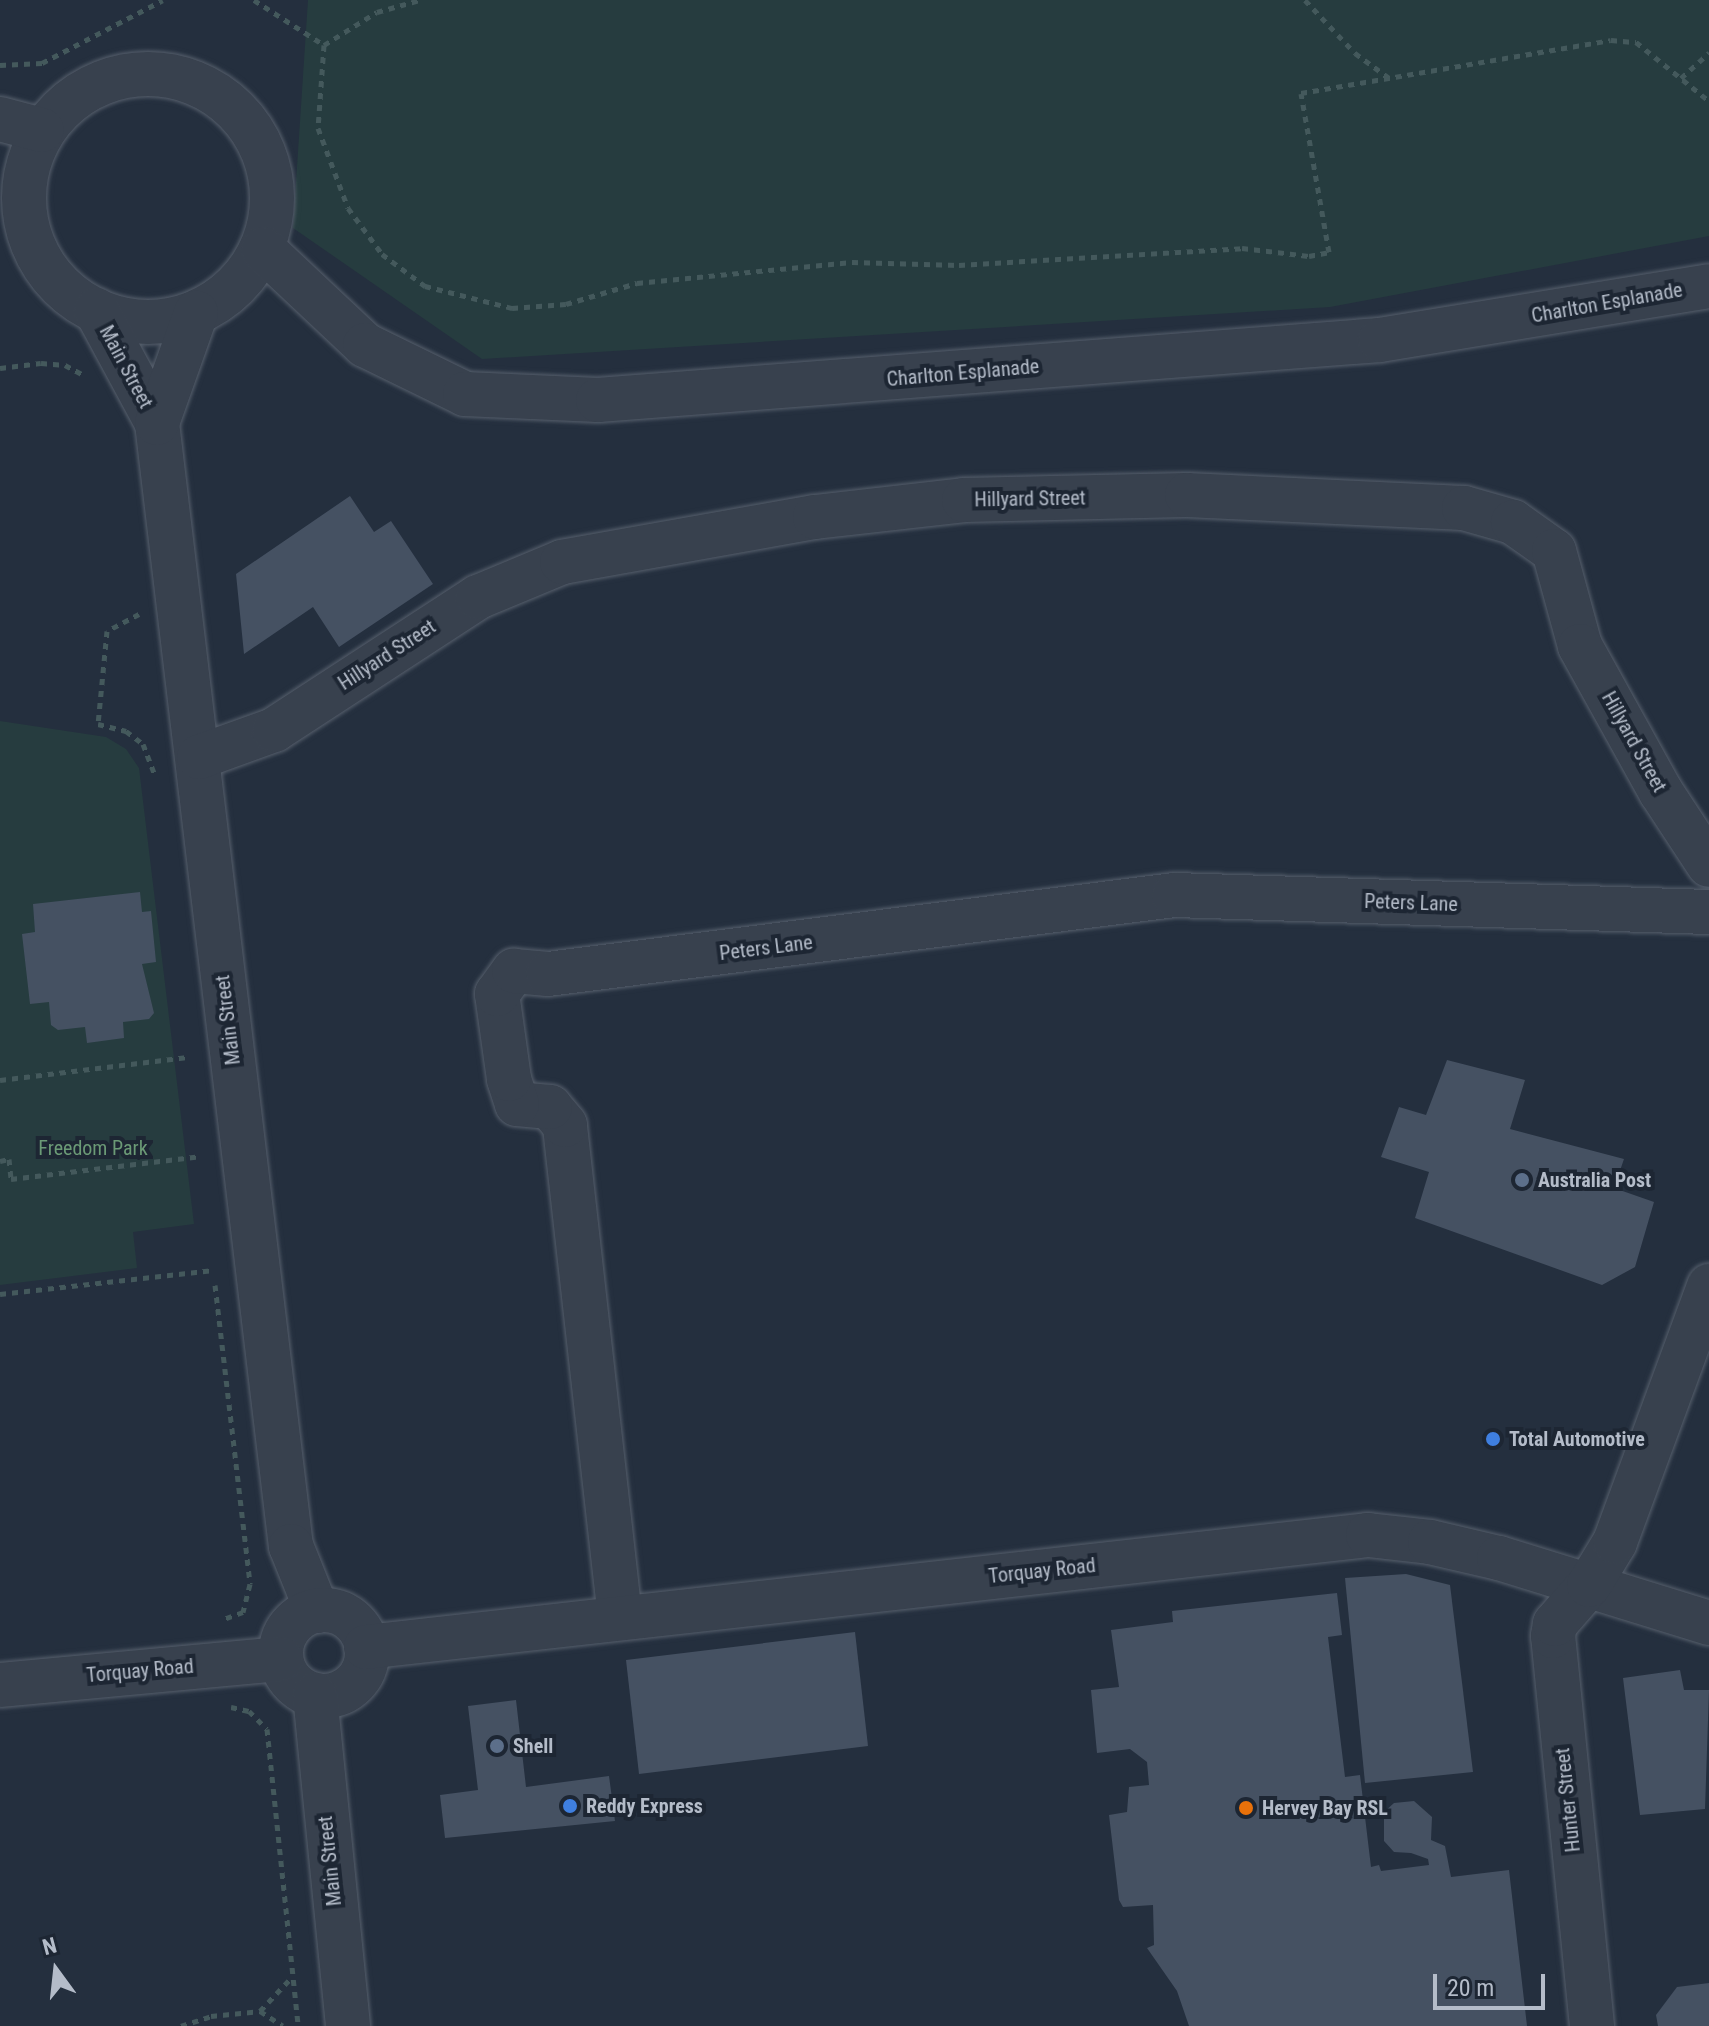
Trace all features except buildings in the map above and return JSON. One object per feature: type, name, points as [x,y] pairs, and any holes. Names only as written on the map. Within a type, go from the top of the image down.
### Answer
[{"type":"street","points":[[137,74],[193,82],[236,110],[259,140],[272,187],[273,212],[263,249],[224,297],[196,313],[163,321],[128,321],[96,310],[15,245],[42,130],[72,100],[102,83],[137,74]]},
{"type":"street","points":[[0,119],[42,130]]},
{"type":"street","name":"Charlton Esplanade","points":[[263,249],[365,345],[465,394],[598,400],[1380,340],[1709,286]]},
{"type":"street","name":"Main Street","points":[[96,310],[157,423],[291,1546],[317,1611]]},
{"type":"street","name":"Main Street","points":[[157,423],[196,313]]},
{"type":"street","name":"Hillyard Street","points":[[199,757],[274,730],[478,597],[562,562],[815,517],[964,500],[1187,495],[1464,508],[1513,522],[1554,551],[1580,646],[1661,792],[1709,865]]},
{"type":"street","name":"Peters Lane","points":[[620,1617],[565,1125],[550,1107],[517,1104],[497,994],[514,971],[548,974],[1174,895],[1709,912]]},
{"type":"street","name":"Hunter Street","points":[[1592,2026],[1553,1636],[1555,1624],[1589,1585],[1615,1542],[1708,1290]]},
{"type":"street","name":"Torquay Road","points":[[366,1647],[1368,1535],[1430,1542],[1589,1585],[1709,1623]]},
{"type":"street","points":[[317,1611],[349,1619],[366,1647],[363,1671],[348,1688],[315,1695],[292,1683],[281,1659],[281,1646],[293,1622],[317,1611]]},
{"type":"street","name":"Torquay Road","points":[[0,1685],[281,1659]]},
{"type":"street","name":"Main Street","points":[[315,1695],[348,2026]]},
{"type":"path","points":[[0,65],[42,63],[163,0]]},
{"type":"path","points":[[254,0],[324,45]]},
{"type":"path","points":[[324,45],[377,12],[420,0]]},
{"type":"path","points":[[1305,0],[1355,53],[1389,78]]},
{"type":"path","points":[[324,45],[318,128],[348,208],[382,254],[425,286],[512,308],[566,304],[637,283],[852,262],[959,265],[1242,248],[1309,256],[1329,252],[1301,93],[1611,40],[1636,42],[1709,101]]},
{"type":"path","points":[[1681,78],[1709,53]]},
{"type":"path","points":[[0,368],[65,365],[90,381]]},
{"type":"path","points":[[146,602],[139,613],[107,631],[98,724],[126,731],[143,744],[157,792]]},
{"type":"path","points":[[186,1042],[190,1071]]},
{"type":"path","points":[[0,1080],[188,1057]]},
{"type":"path","points":[[198,1142],[202,1170]]},
{"type":"path","points":[[0,1161],[9,1159],[11,1179],[200,1156]]},
{"type":"path","points":[[212,1255],[250,1584],[243,1612],[203,1624],[215,1708],[249,1711],[267,1729],[298,2026]]},
{"type":"path","points":[[0,1294],[214,1270]]},
{"type":"path","points":[[260,2011],[293,1976]]},
{"type":"path","points":[[181,2026],[211,2016],[260,2011],[283,2026]]},
{"type":"green space","points":[[308,0],[1709,0],[1709,236],[1330,307],[482,359],[293,228]]},
{"type":"green space","name":"Freedom Park","points":[[0,721],[106,737],[126,749],[139,768],[194,1224],[133,1232],[137,1268],[0,1285]]},
{"type":"place","name":"Australia Post","points":[[1522,1180]]},
{"type":"place","name":"Total Automotive","points":[[1493,1439]]},
{"type":"place","name":"Shell","points":[[497,1746]]},
{"type":"place","name":"Reddy Express","points":[[570,1806]]},
{"type":"place","name":"Hervey Bay RSL","points":[[1246,1808]]}]
